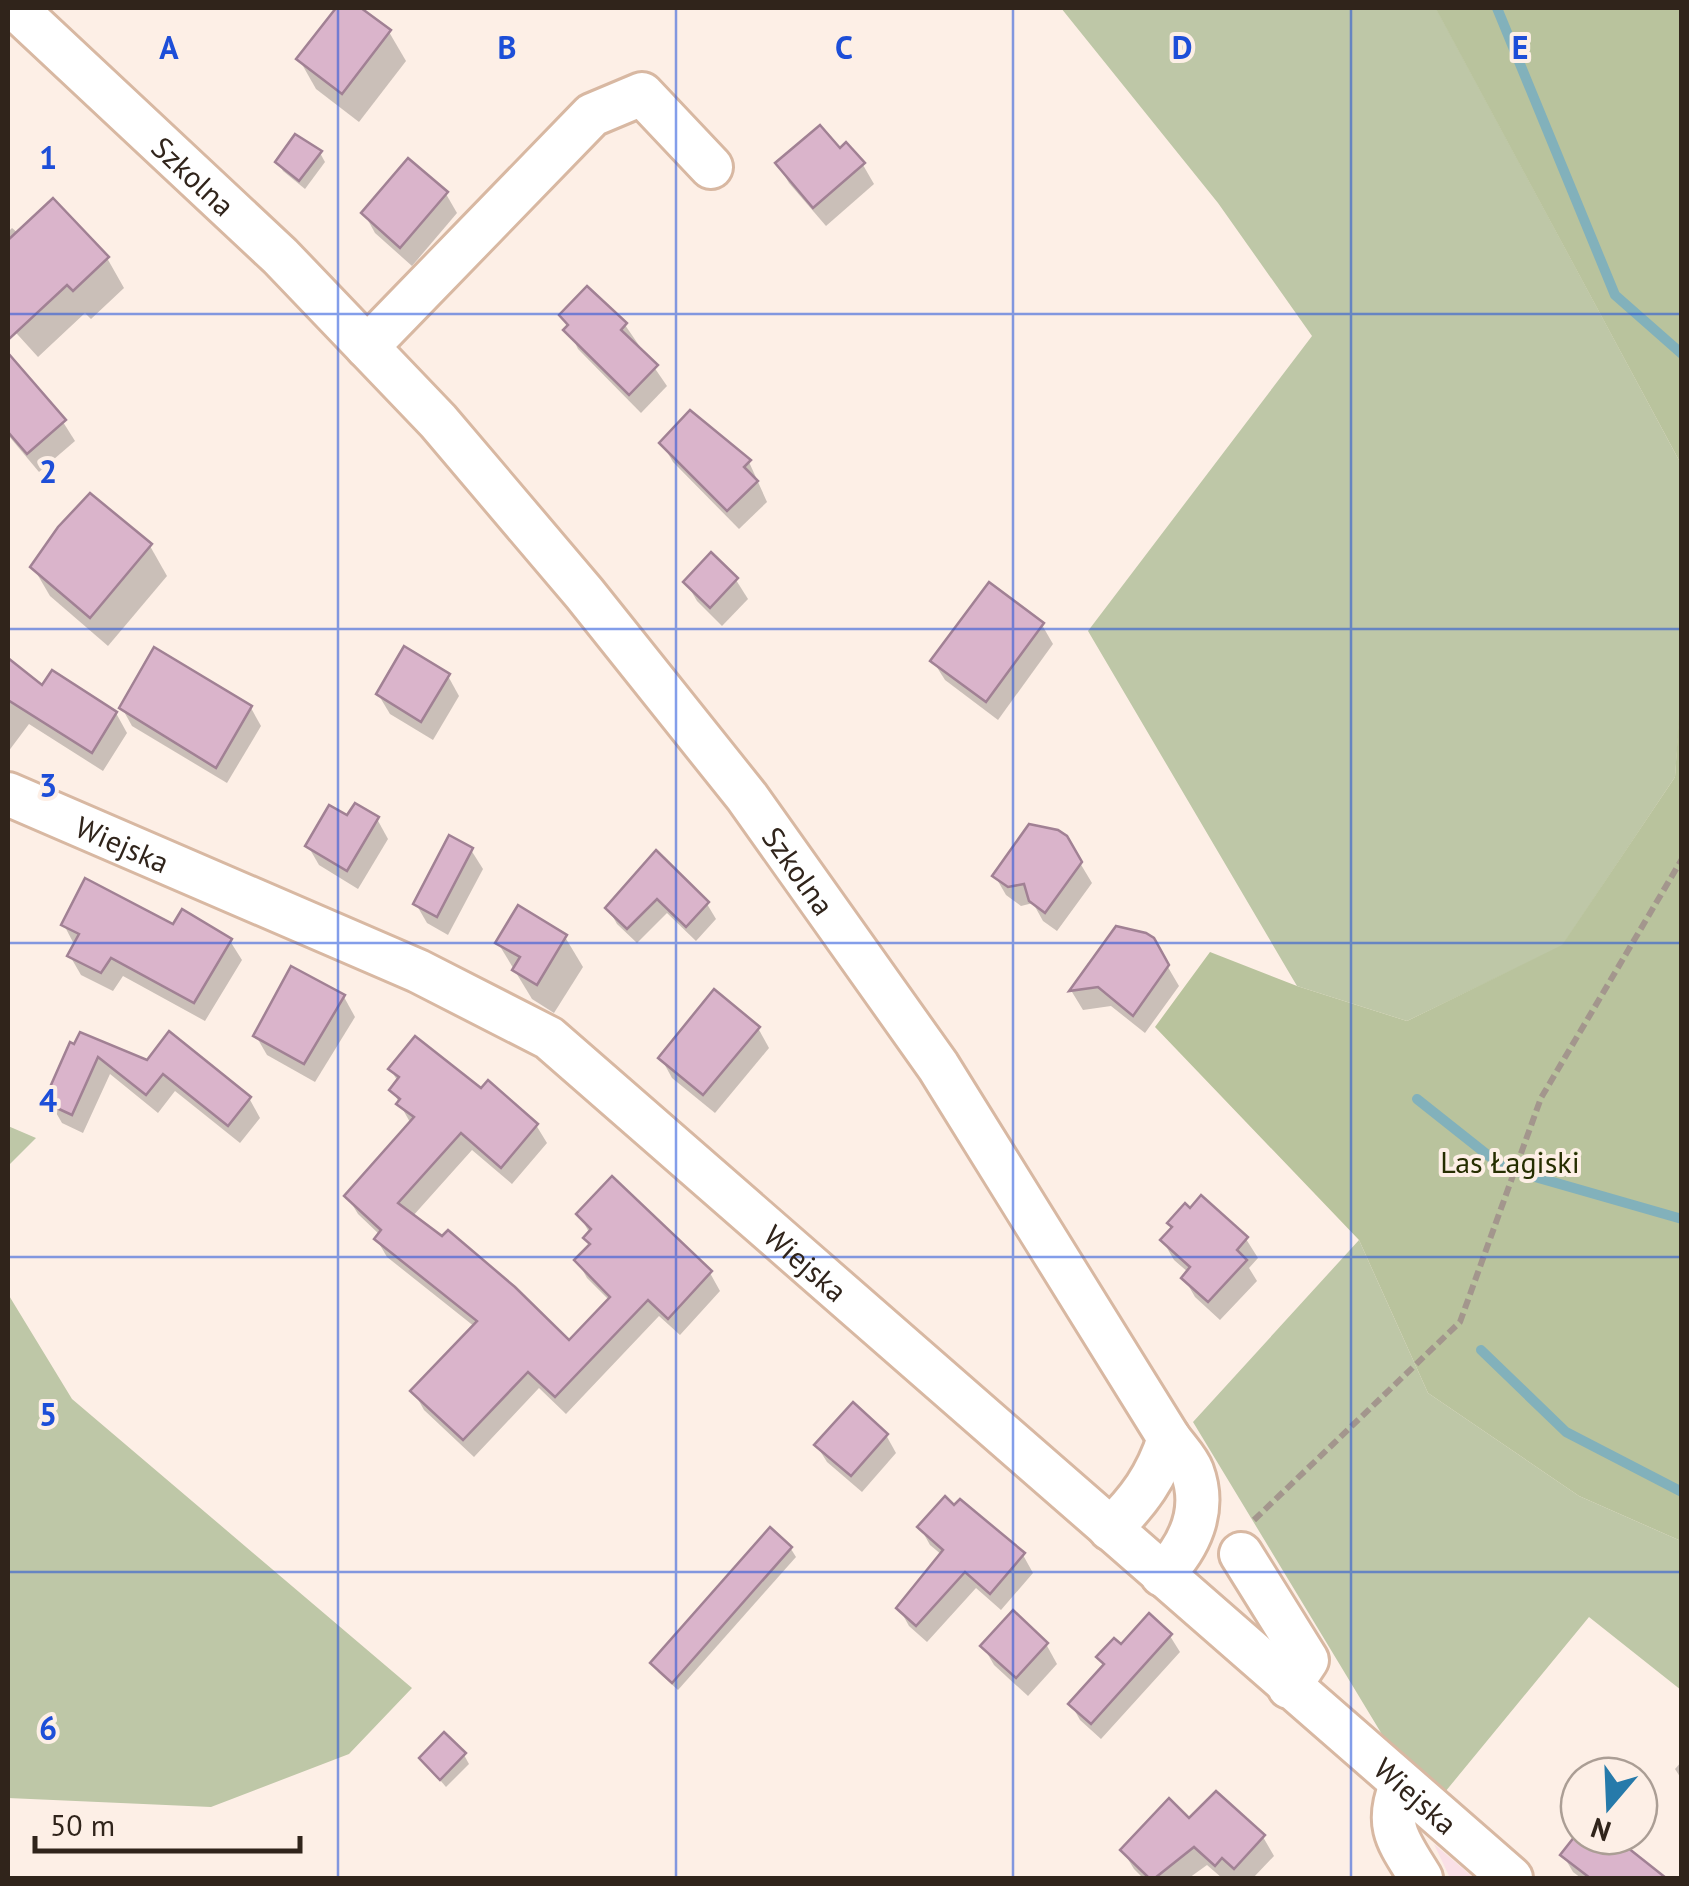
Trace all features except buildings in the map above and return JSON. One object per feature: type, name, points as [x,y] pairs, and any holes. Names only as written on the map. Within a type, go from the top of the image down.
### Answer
[{"type":"street","name":"Szkolna","points":[[16,8],[280,256],[438,422],[584,593],[747,798],[938,1066],[1168,1438],[1192,1470],[1196,1498],[1194,1528],[1182,1555],[1162,1575]]},
{"type":"street","points":[[367,347],[592,115],[642,94],[711,167]]},
{"type":"street","name":"Wiejska","points":[[8,794],[418,971],[549,1038],[1511,1878]]},
{"type":"street","points":[[1110,1529],[1148,1488],[1160,1467],[1168,1438]]},
{"type":"street","points":[[1248,1537],[1307,1660],[1289,1687]]},
{"type":"street","points":[[1401,1785],[1393,1804],[1393,1830],[1420,1878]]},
{"type":"path","points":[[1248,1537],[1460,1322],[1541,1098],[1682,859]]},
{"type":"shaded area","points":[[1434,1844],[1474,1878],[1450,1878]]},
{"type":"green space","points":[[1061,8],[1436,8],[1681,464],[1682,685],[1675,777],[1562,946],[1407,1021],[1297,986],[1088,631],[1312,336],[1218,203]]},
{"type":"green space","points":[[1681,8],[1681,464],[1436,9]]},
{"type":"green space","name":"Las Łagiski","points":[[1681,685],[1681,1541],[1579,1496],[1428,1393],[1359,1240],[1155,1027],[1210,952],[1297,986],[1407,1021],[1562,945],[1675,777]]},
{"type":"green space","points":[[8,1126],[36,1138],[8,1166]]},
{"type":"green space","points":[[1359,1240],[1428,1393],[1579,1496],[1681,1541],[1681,1690],[1589,1617],[1445,1792],[1386,1741],[1193,1422]]},
{"type":"green space","points":[[8,1294],[72,1399],[412,1688],[349,1754],[211,1807],[8,1798]]},
{"type":"waterway","points":[[1497,8],[1615,295],[1682,354]]},
{"type":"waterway","points":[[1417,1099],[1504,1168],[1682,1219]]},
{"type":"waterway","points":[[1481,1350],[1566,1432],[1682,1492]]}]
